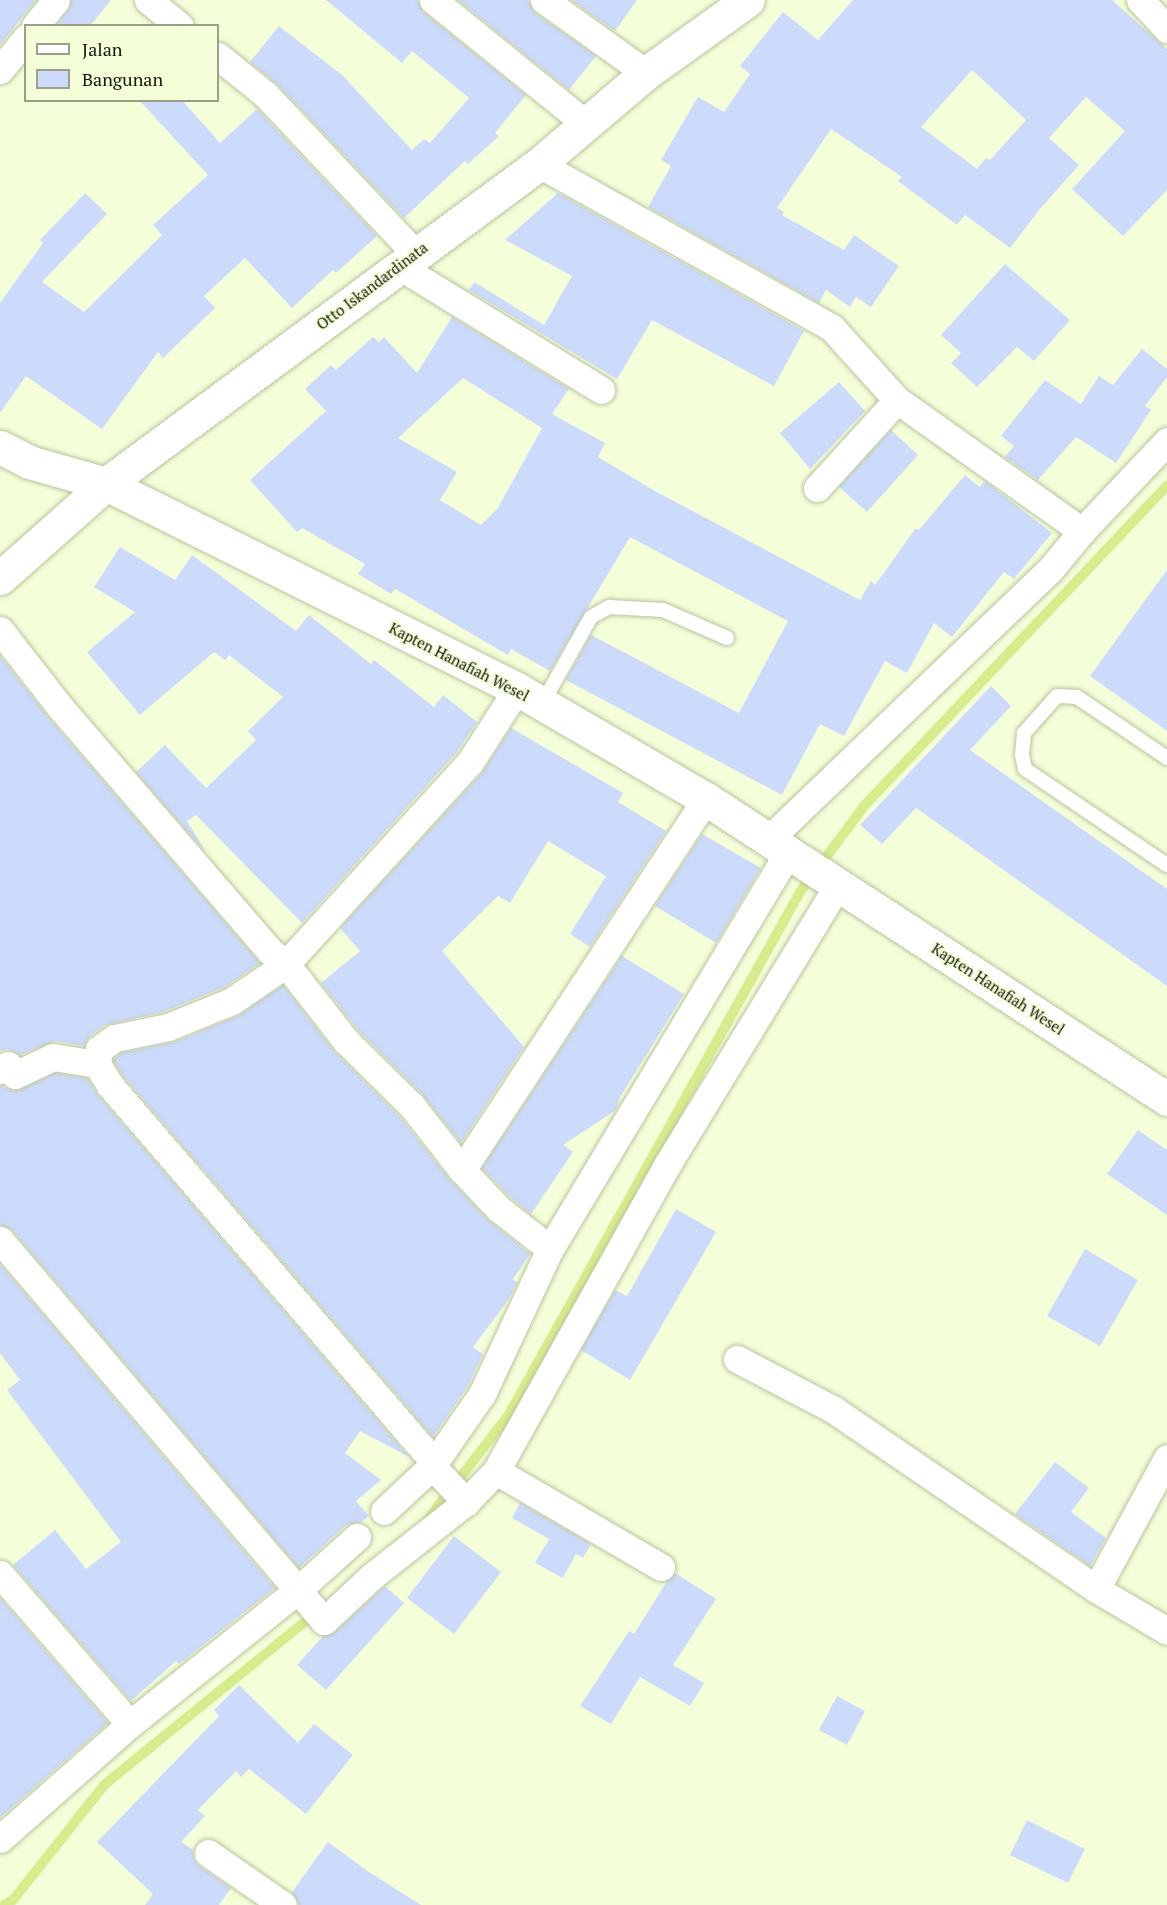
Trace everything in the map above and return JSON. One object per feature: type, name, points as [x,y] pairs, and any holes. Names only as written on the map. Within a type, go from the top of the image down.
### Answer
[{"type":"main road","name":"Otto Iskandardinata","points":[[0,578],[106,484],[539,164],[646,73],[736,3]]},
{"type":"main road","name":"Kapten Hanafiah Wesel","points":[[0,447],[29,462],[106,484],[529,697],[706,799],[1167,1099]]},
{"type":"street","points":[[37,24],[56,0]]},
{"type":"street","points":[[148,0],[178,24]]},
{"type":"street","points":[[433,0],[586,124]]},
{"type":"street","points":[[544,0],[646,73]]},
{"type":"street","points":[[1140,0],[1167,29]]},
{"type":"street","points":[[0,70],[24,40]]},
{"type":"street","points":[[219,57],[266,95],[408,260],[601,390]]},
{"type":"street","points":[[539,164],[832,328],[897,400],[1082,531]]},
{"type":"street","points":[[816,488],[897,400]]},
{"type":"street","points":[[0,1240],[304,1594],[324,1621],[371,1577],[445,1478],[550,1249],[785,851],[1049,571],[1082,531],[1167,441]]},
{"type":"street","points":[[0,630],[60,707],[270,951],[286,964],[346,1041],[412,1106],[462,1170],[499,1209],[550,1249]]},
{"type":"street","points":[[445,1478],[110,1085],[97,1064],[99,1049],[106,1041],[168,1027],[232,1001],[286,964],[529,697]]},
{"type":"street","points":[[462,1170],[706,799]]},
{"type":"street","points":[[496,1471],[667,1165],[833,882]]},
{"type":"street","points":[[0,1070],[8,1065],[15,1075],[53,1057],[97,1064]]},
{"type":"street","points":[[737,1359],[834,1410],[1096,1589],[1167,1631]]},
{"type":"street","points":[[1096,1589],[1167,1458]]},
{"type":"street","points":[[384,1511],[445,1478],[496,1471],[661,1567]]},
{"type":"street","points":[[0,1839],[130,1724],[304,1594],[357,1536]]},
{"type":"street","points":[[0,1574],[130,1724]]},
{"type":"street","points":[[208,1853],[283,1905]]},
{"type":"lane","points":[[529,697],[591,617],[609,607],[663,610],[728,638]]},
{"type":"lane","points":[[1167,758],[1077,697],[1057,696],[1024,733],[1022,755],[1025,769],[1167,866]]},
{"type":"building","points":[[0,0],[36,0],[0,45]]},
{"type":"building","points":[[71,0],[111,0],[92,24],[58,24],[69,9]]},
{"type":"building","points":[[326,0],[418,0],[423,12],[526,95],[495,133],[499,136],[468,164],[465,161],[404,218],[277,84],[250,62],[279,26],[342,75],[412,150],[424,139],[430,143],[469,98],[412,51],[402,63]]},
{"type":"building","points":[[458,0],[528,0],[535,13],[596,56],[569,90]]},
{"type":"building","points":[[571,0],[637,0],[615,31]]},
{"type":"building","points":[[853,0],[1112,0],[1167,49],[1167,190],[1123,236],[1072,189],[1125,131],[1086,97],[1049,138],[1079,165],[1040,209],[1010,248],[965,215],[957,225],[898,181],[902,177],[831,129],[777,208],[784,212],[782,215],[844,250],[854,235],[899,266],[871,307],[856,297],[850,307],[826,290],[819,303],[648,207],[671,166],[661,160],[698,97],[724,112],[750,74],[740,66],[783,12],[818,40]],"holes":[[[972,70],[1026,120],[990,160],[986,158],[977,169],[921,127]]]},
{"type":"building","points":[[141,102],[184,102],[220,143],[257,109],[377,236],[336,273],[333,270],[292,308],[245,258],[204,296],[215,308],[163,358],[158,352],[102,429],[26,376],[0,413],[0,303],[43,243],[40,240],[85,193],[107,214],[42,282],[84,312],[162,235],[153,225],[208,175]]},
{"type":"building","points":[[558,193],[804,331],[774,386],[652,320],[617,379],[469,290],[474,282],[544,325],[572,276],[505,240]]},
{"type":"building","points":[[1005,264],[1070,320],[1034,361],[1017,347],[977,387],[951,363],[961,353],[941,335]]},
{"type":"building","points":[[452,317],[569,389],[552,414],[605,443],[598,457],[655,491],[860,600],[871,581],[875,585],[916,528],[919,530],[965,475],[980,487],[985,481],[1052,533],[1014,579],[1004,572],[952,637],[934,623],[907,673],[885,661],[844,736],[820,724],[782,795],[566,680],[591,635],[739,713],[788,621],[630,537],[550,671],[511,649],[508,655],[395,589],[391,594],[358,574],[365,564],[302,528],[297,532],[250,480],[326,411],[305,389],[331,365],[336,370],[373,337],[379,342],[384,337],[417,373]],"holes":[[[463,378],[542,428],[498,508],[481,525],[440,500],[457,472],[398,438]]]},
{"type":"building","points":[[1142,349],[1167,369],[1167,377],[1145,406],[1151,410],[1116,463],[1076,437],[1038,480],[1005,457],[1014,446],[1001,436],[1045,380],[1081,404],[1099,376],[1113,385]]},
{"type":"building","points":[[839,382],[865,411],[810,469],[780,433]]},
{"type":"building","points":[[891,430],[918,455],[867,512],[839,487]]},
{"type":"building","points":[[120,547],[175,580],[192,555],[296,631],[309,615],[371,664],[374,660],[434,707],[443,695],[477,722],[457,752],[302,923],[196,815],[187,821],[207,854],[136,772],[165,745],[206,788],[256,740],[248,731],[283,697],[229,655],[225,660],[214,652],[140,715],[87,652],[135,612],[94,587]]},
{"type":"building","points":[[1167,570],[1167,731],[1090,676]]},
{"type":"building","points":[[0,656],[48,717],[260,963],[225,987],[163,1012],[106,1025],[90,1036],[84,1046],[55,1041],[20,1055],[8,1049],[0,1051]]},
{"type":"building","points":[[991,686],[1011,706],[970,750],[1167,889],[1167,986],[916,808],[882,844],[860,825]]},
{"type":"building","points":[[511,728],[623,793],[618,802],[666,831],[590,947],[570,934],[606,876],[548,841],[510,903],[498,896],[442,951],[524,1047],[461,1143],[423,1095],[358,1030],[321,983],[360,951],[340,928],[482,773]]},
{"type":"building","points":[[702,834],[761,868],[716,943],[655,906]]},
{"type":"building","points":[[622,956],[684,994],[620,1097],[616,1110],[563,1145],[573,1152],[531,1214],[510,1197],[482,1168]]},
{"type":"building","points":[[283,985],[334,1051],[400,1117],[451,1181],[489,1221],[530,1254],[513,1279],[517,1283],[509,1299],[473,1347],[483,1354],[468,1386],[433,1437],[123,1076],[113,1060],[121,1053],[174,1042],[238,1016]]},
{"type":"building","points":[[55,1073],[87,1078],[98,1095],[409,1457],[360,1431],[345,1453],[381,1480],[356,1501],[369,1516],[361,1522],[346,1525],[299,1568],[12,1230],[0,1225],[0,1086],[14,1091]]},
{"type":"building","points":[[1138,1130],[1167,1150],[1167,1215],[1107,1174]]},
{"type":"building","points":[[676,1209],[716,1232],[630,1380],[581,1350],[615,1290],[627,1296]]},
{"type":"building","points":[[1085,1249],[1138,1280],[1100,1346],[1047,1316]]},
{"type":"building","points":[[0,1264],[275,1588],[179,1664],[176,1661],[131,1701],[13,1565],[55,1530],[86,1569],[121,1542],[7,1390],[20,1380],[0,1353]]},
{"type":"building","points":[[1055,1462],[1089,1488],[1071,1512],[1106,1538],[1090,1566],[1015,1514]]},
{"type":"building","points":[[520,1503],[591,1544],[583,1558],[576,1554],[563,1578],[535,1563],[549,1539],[512,1518]]},
{"type":"building","points":[[454,1536],[501,1572],[454,1634],[407,1598]]},
{"type":"building","points":[[675,1573],[716,1599],[673,1665],[704,1683],[690,1706],[640,1677],[611,1724],[580,1706],[629,1631],[634,1634],[667,1581]]},
{"type":"building","points":[[385,1586],[404,1603],[326,1690],[297,1665],[323,1636],[335,1632]]},
{"type":"building","points":[[0,1598],[108,1723],[0,1818]]},
{"type":"building","points":[[239,1685],[298,1743],[314,1724],[353,1755],[306,1814],[249,1769],[241,1777],[236,1771],[198,1810],[205,1816],[181,1842],[193,1850],[194,1859],[199,1866],[231,1888],[219,1905],[145,1905],[153,1894],[97,1842],[219,1716],[214,1710]]},
{"type":"building","points":[[837,1696],[865,1711],[847,1745],[819,1730]]},
{"type":"building","points":[[1027,1820],[1085,1849],[1068,1883],[1010,1855]]},
{"type":"building","points":[[328,1842],[369,1872],[421,1905],[299,1905],[292,1892]]},
{"type":"waterway","points":[[428,1519],[508,1416],[800,892],[864,806],[1167,486]]},
{"type":"waterway","points":[[4,1905],[13,1900],[104,1785],[317,1612]]}]
